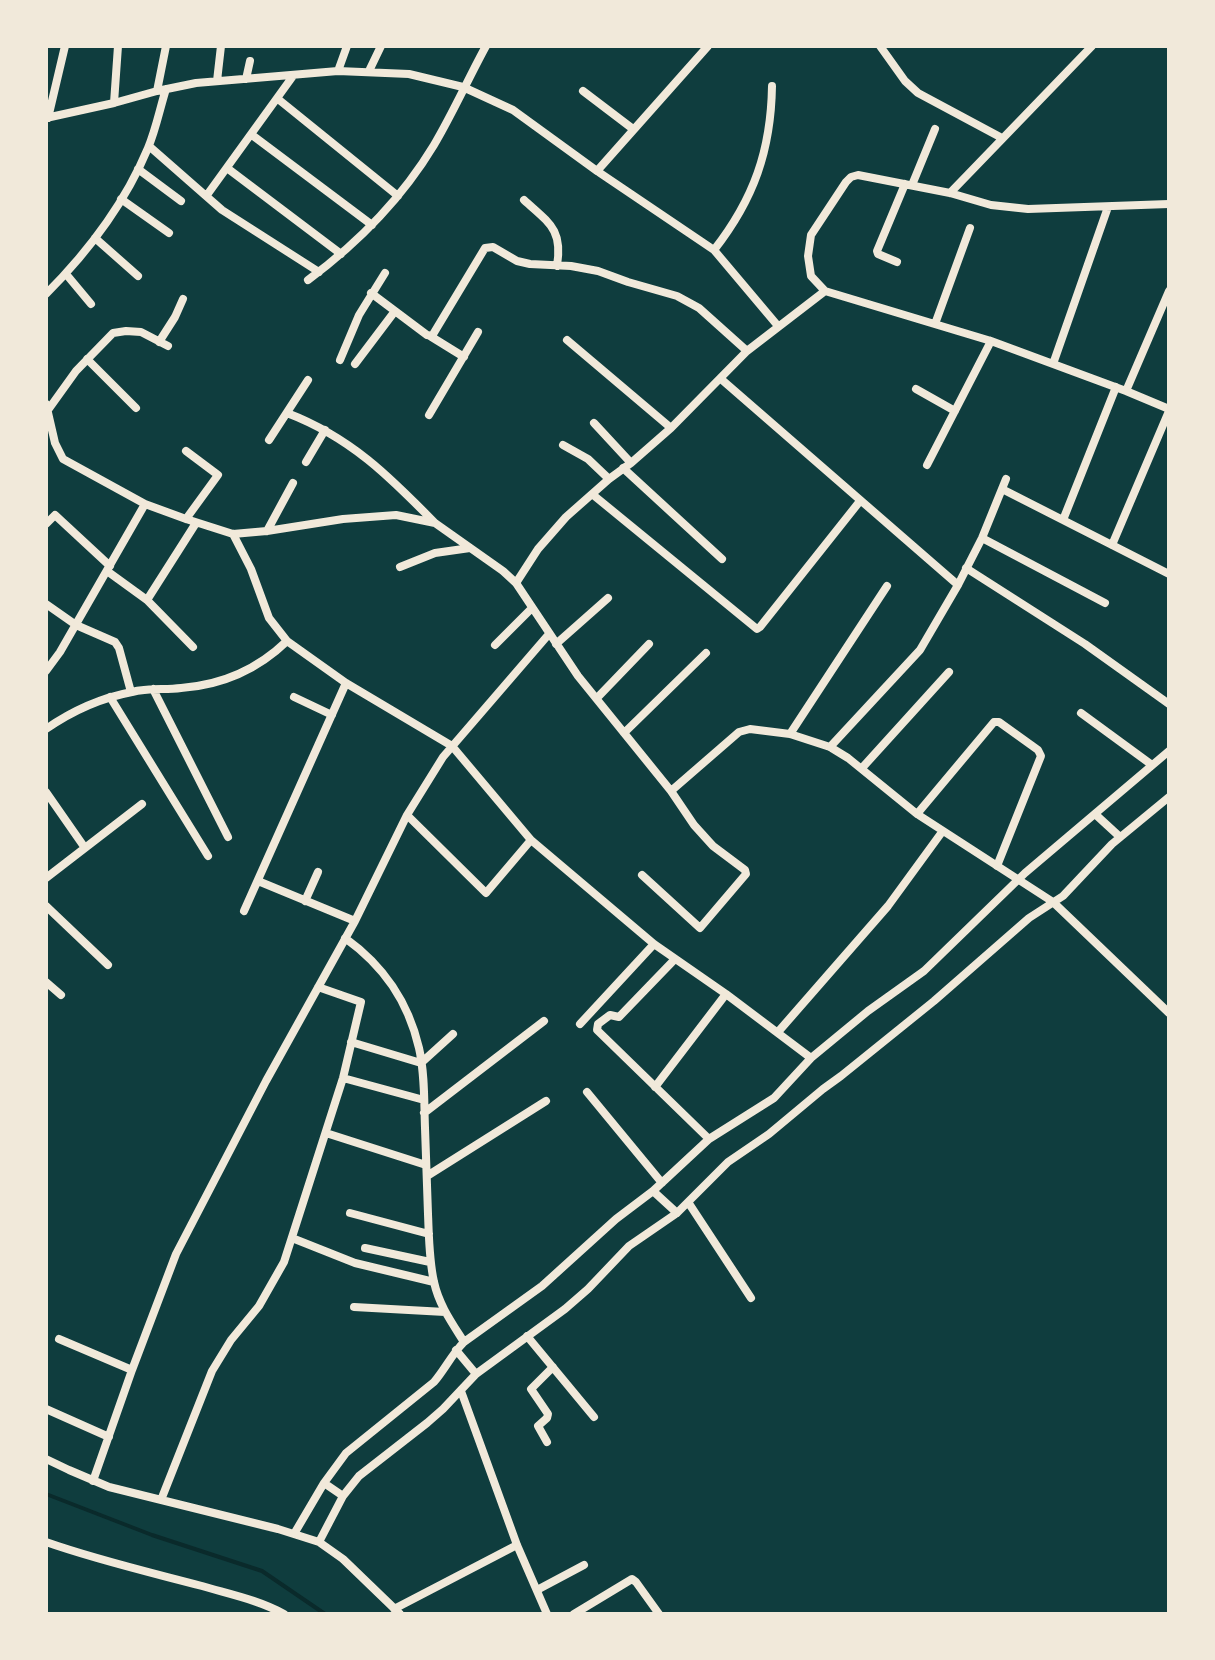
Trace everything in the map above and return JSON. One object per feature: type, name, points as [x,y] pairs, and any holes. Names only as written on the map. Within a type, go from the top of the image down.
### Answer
[{"type":"street","points":[[65,46],[47,118],[196,83],[338,71],[409,74],[463,87],[513,110],[714,250],[778,326]]},
{"type":"street","points":[[114,103],[118,46]]},
{"type":"street","points":[[46,294],[95,238],[138,169],[149,146],[161,90],[166,46]]},
{"type":"street","points":[[217,81],[221,46]]},
{"type":"street","points":[[338,71],[347,46]]},
{"type":"street","points":[[369,71],[381,46]]},
{"type":"street","points":[[308,280],[341,254],[398,196],[434,144],[486,46]]},
{"type":"street","points":[[597,171],[708,46]]},
{"type":"street","points":[[880,46],[905,81],[918,93],[1002,138]]},
{"type":"street","points":[[950,193],[1092,46]]},
{"type":"street","points":[[246,79],[250,61]]},
{"type":"street","points":[[207,195],[293,76]]},
{"type":"street","points":[[714,250],[740,214],[758,173],[769,130],[772,86]]},
{"type":"street","points":[[583,91],[633,129]]},
{"type":"street","points":[[278,99],[398,196]]},
{"type":"street","points":[[897,262],[877,251],[935,129]]},
{"type":"street","points":[[252,135],[372,225]]},
{"type":"street","points":[[149,146],[222,210],[319,272]]},
{"type":"street","points":[[227,168],[341,254]]},
{"type":"street","points":[[138,169],[181,201]]},
{"type":"street","points":[[1112,545],[1169,410],[991,341],[825,291],[811,276],[808,256],[811,235],[846,182],[858,175],[950,193],[991,205],[1028,209],[1169,204]]},
{"type":"street","points":[[121,199],[169,233]]},
{"type":"street","points":[[524,200],[555,231],[560,249],[557,266]]},
{"type":"street","points":[[1053,364],[1108,207]]},
{"type":"street","points":[[935,324],[970,228]]},
{"type":"street","points":[[95,238],[138,276]]},
{"type":"street","points":[[430,336],[485,248],[493,247],[517,261],[598,271],[677,296],[699,308],[747,351]]},
{"type":"street","points":[[340,360],[359,315],[385,273]]},
{"type":"street","points":[[66,274],[91,304]]},
{"type":"street","points":[[516,583],[538,549],[566,517],[671,428],[747,351],[825,291]]},
{"type":"street","points":[[1126,391],[1169,291]]},
{"type":"street","points":[[371,293],[464,357]]},
{"type":"street","points":[[183,299],[164,344],[141,332],[113,333],[47,407],[55,443],[63,459],[145,504],[233,534],[396,515],[435,523]]},
{"type":"street","points":[[355,364],[395,311]]},
{"type":"street","points":[[429,415],[478,332]]},
{"type":"street","points":[[567,340],[671,428]]},
{"type":"street","points":[[927,465],[991,341]]},
{"type":"street","points":[[87,359],[136,408]]},
{"type":"street","points":[[721,379],[958,585]]},
{"type":"street","points":[[269,440],[308,380]]},
{"type":"street","points":[[1063,520],[1116,387]]},
{"type":"street","points":[[916,389],[955,411]]},
{"type":"street","points":[[287,413],[352,446],[377,465],[435,523],[516,583],[578,676],[671,791],[694,825],[713,846],[745,870],[746,876],[700,928],[642,875]]},
{"type":"street","points":[[594,423],[627,466],[722,559]]},
{"type":"street","points":[[306,462],[325,430]]},
{"type":"street","points":[[563,445],[588,459],[609,479]]},
{"type":"street","points":[[186,451],[218,475],[186,519]]},
{"type":"street","points":[[830,747],[920,650],[982,538],[1006,479]]},
{"type":"street","points":[[267,531],[293,483]]},
{"type":"street","points":[[1002,489],[1169,574]]},
{"type":"street","points":[[592,494],[755,628],[760,627],[860,501]]},
{"type":"street","points":[[46,671],[145,504]]},
{"type":"street","points":[[46,524],[55,515],[193,647]]},
{"type":"street","points":[[147,600],[196,523]]},
{"type":"street","points":[[233,534],[251,569],[269,618],[287,641],[346,683],[452,746],[531,840],[654,944],[811,1058]]},
{"type":"street","points":[[982,538],[1105,603]]},
{"type":"street","points":[[400,567],[435,553],[471,548]]},
{"type":"street","points":[[966,568],[1085,644],[1169,704]]},
{"type":"street","points":[[790,734],[887,586]]},
{"type":"street","points":[[556,644],[608,598]]},
{"type":"street","points":[[46,604],[76,625],[117,645],[131,692]]},
{"type":"street","points":[[495,645],[532,608]]},
{"type":"street","points":[[93,1481],[182,1242],[355,921],[407,815],[452,746],[549,634]]},
{"type":"street","points":[[46,729],[71,713],[110,697],[153,689],[198,687],[238,676],[265,661],[287,641]]},
{"type":"street","points":[[597,698],[649,644]]},
{"type":"street","points":[[624,733],[706,653]]},
{"type":"street","points":[[862,768],[949,672]]},
{"type":"street","points":[[244,911],[346,683]]},
{"type":"street","points":[[153,689],[228,837]]},
{"type":"street","points":[[110,697],[208,856]]},
{"type":"street","points":[[294,697],[332,715]]},
{"type":"street","points":[[1081,713],[1152,765]]},
{"type":"street","points":[[917,814],[994,722],[999,722],[1040,751],[1041,756],[997,866]]},
{"type":"street","points":[[671,791],[739,732],[750,729],[790,734],[830,747],[862,768],[942,832],[1049,899],[1169,1013]]},
{"type":"street","points":[[294,1534],[346,1453],[434,1382],[464,1342],[533,1293],[616,1219],[656,1194],[662,1183],[709,1139],[774,1098],[811,1058],[868,1011],[924,971],[1169,751]]},
{"type":"street","points":[[46,792],[85,848]]},
{"type":"street","points":[[319,1542],[340,1494],[427,1423],[461,1391],[473,1370],[565,1309],[629,1246],[688,1202],[728,1162],[769,1134],[934,1001],[1049,899],[1073,887],[1117,834],[1169,797]]},
{"type":"street","points":[[46,878],[142,804]]},
{"type":"street","points":[[407,815],[486,893],[531,840]]},
{"type":"street","points":[[1099,817],[1117,834]]},
{"type":"street","points":[[778,1032],[888,906],[942,832]]},
{"type":"street","points":[[305,901],[318,872]]},
{"type":"street","points":[[258,881],[355,921]]},
{"type":"street","points":[[46,906],[108,965]]},
{"type":"street","points":[[345,938],[372,960],[393,985],[419,1047],[430,1262],[445,1312],[464,1342]]},
{"type":"street","points":[[580,1024],[654,944]]},
{"type":"street","points":[[675,959],[619,1017],[610,1015],[597,1028],[709,1139]]},
{"type":"street","points":[[46,982],[61,995]]},
{"type":"street","points":[[161,1500],[220,1355],[259,1306],[284,1262],[343,1078],[361,1002],[318,987]]},
{"type":"street","points":[[655,1087],[726,994]]},
{"type":"street","points":[[424,1113],[544,1021]]},
{"type":"street","points":[[421,1063],[453,1034]]},
{"type":"street","points":[[351,1042],[421,1063]]},
{"type":"street","points":[[343,1078],[424,1100]]},
{"type":"street","points":[[587,1092],[662,1183]]},
{"type":"street","points":[[427,1176],[546,1101]]},
{"type":"street","points":[[326,1133],[426,1165]]},
{"type":"street","points":[[656,1194],[674,1211]]},
{"type":"street","points":[[688,1202],[751,1298]]},
{"type":"street","points":[[350,1213],[429,1234]]},
{"type":"street","points":[[292,1238],[355,1263],[434,1282]]},
{"type":"street","points":[[365,1248],[430,1262]]},
{"type":"street","points":[[354,1307],[445,1312]]},
{"type":"street","points":[[527,1336],[594,1417]]},
{"type":"street","points":[[59,1339],[132,1370]]},
{"type":"street","points":[[458,1353],[473,1370]]},
{"type":"street","points":[[547,1442],[537,1428],[548,1415],[531,1389],[553,1367]]},
{"type":"street","points":[[461,1391],[517,1545],[547,1614]]},
{"type":"street","points":[[46,1409],[109,1437]]},
{"type":"street","points":[[46,1459],[93,1481],[319,1542],[343,1559],[397,1611],[517,1545]]},
{"type":"street","points":[[326,1484],[340,1494]]},
{"type":"street","points":[[46,1542],[90,1558],[246,1598],[284,1614]]},
{"type":"street","points":[[537,1590],[584,1565]]},
{"type":"street","points":[[574,1614],[632,1579],[659,1614]]},
{"type":"waterway","points":[[46,1494],[152,1535],[262,1571],[325,1614]]}]
